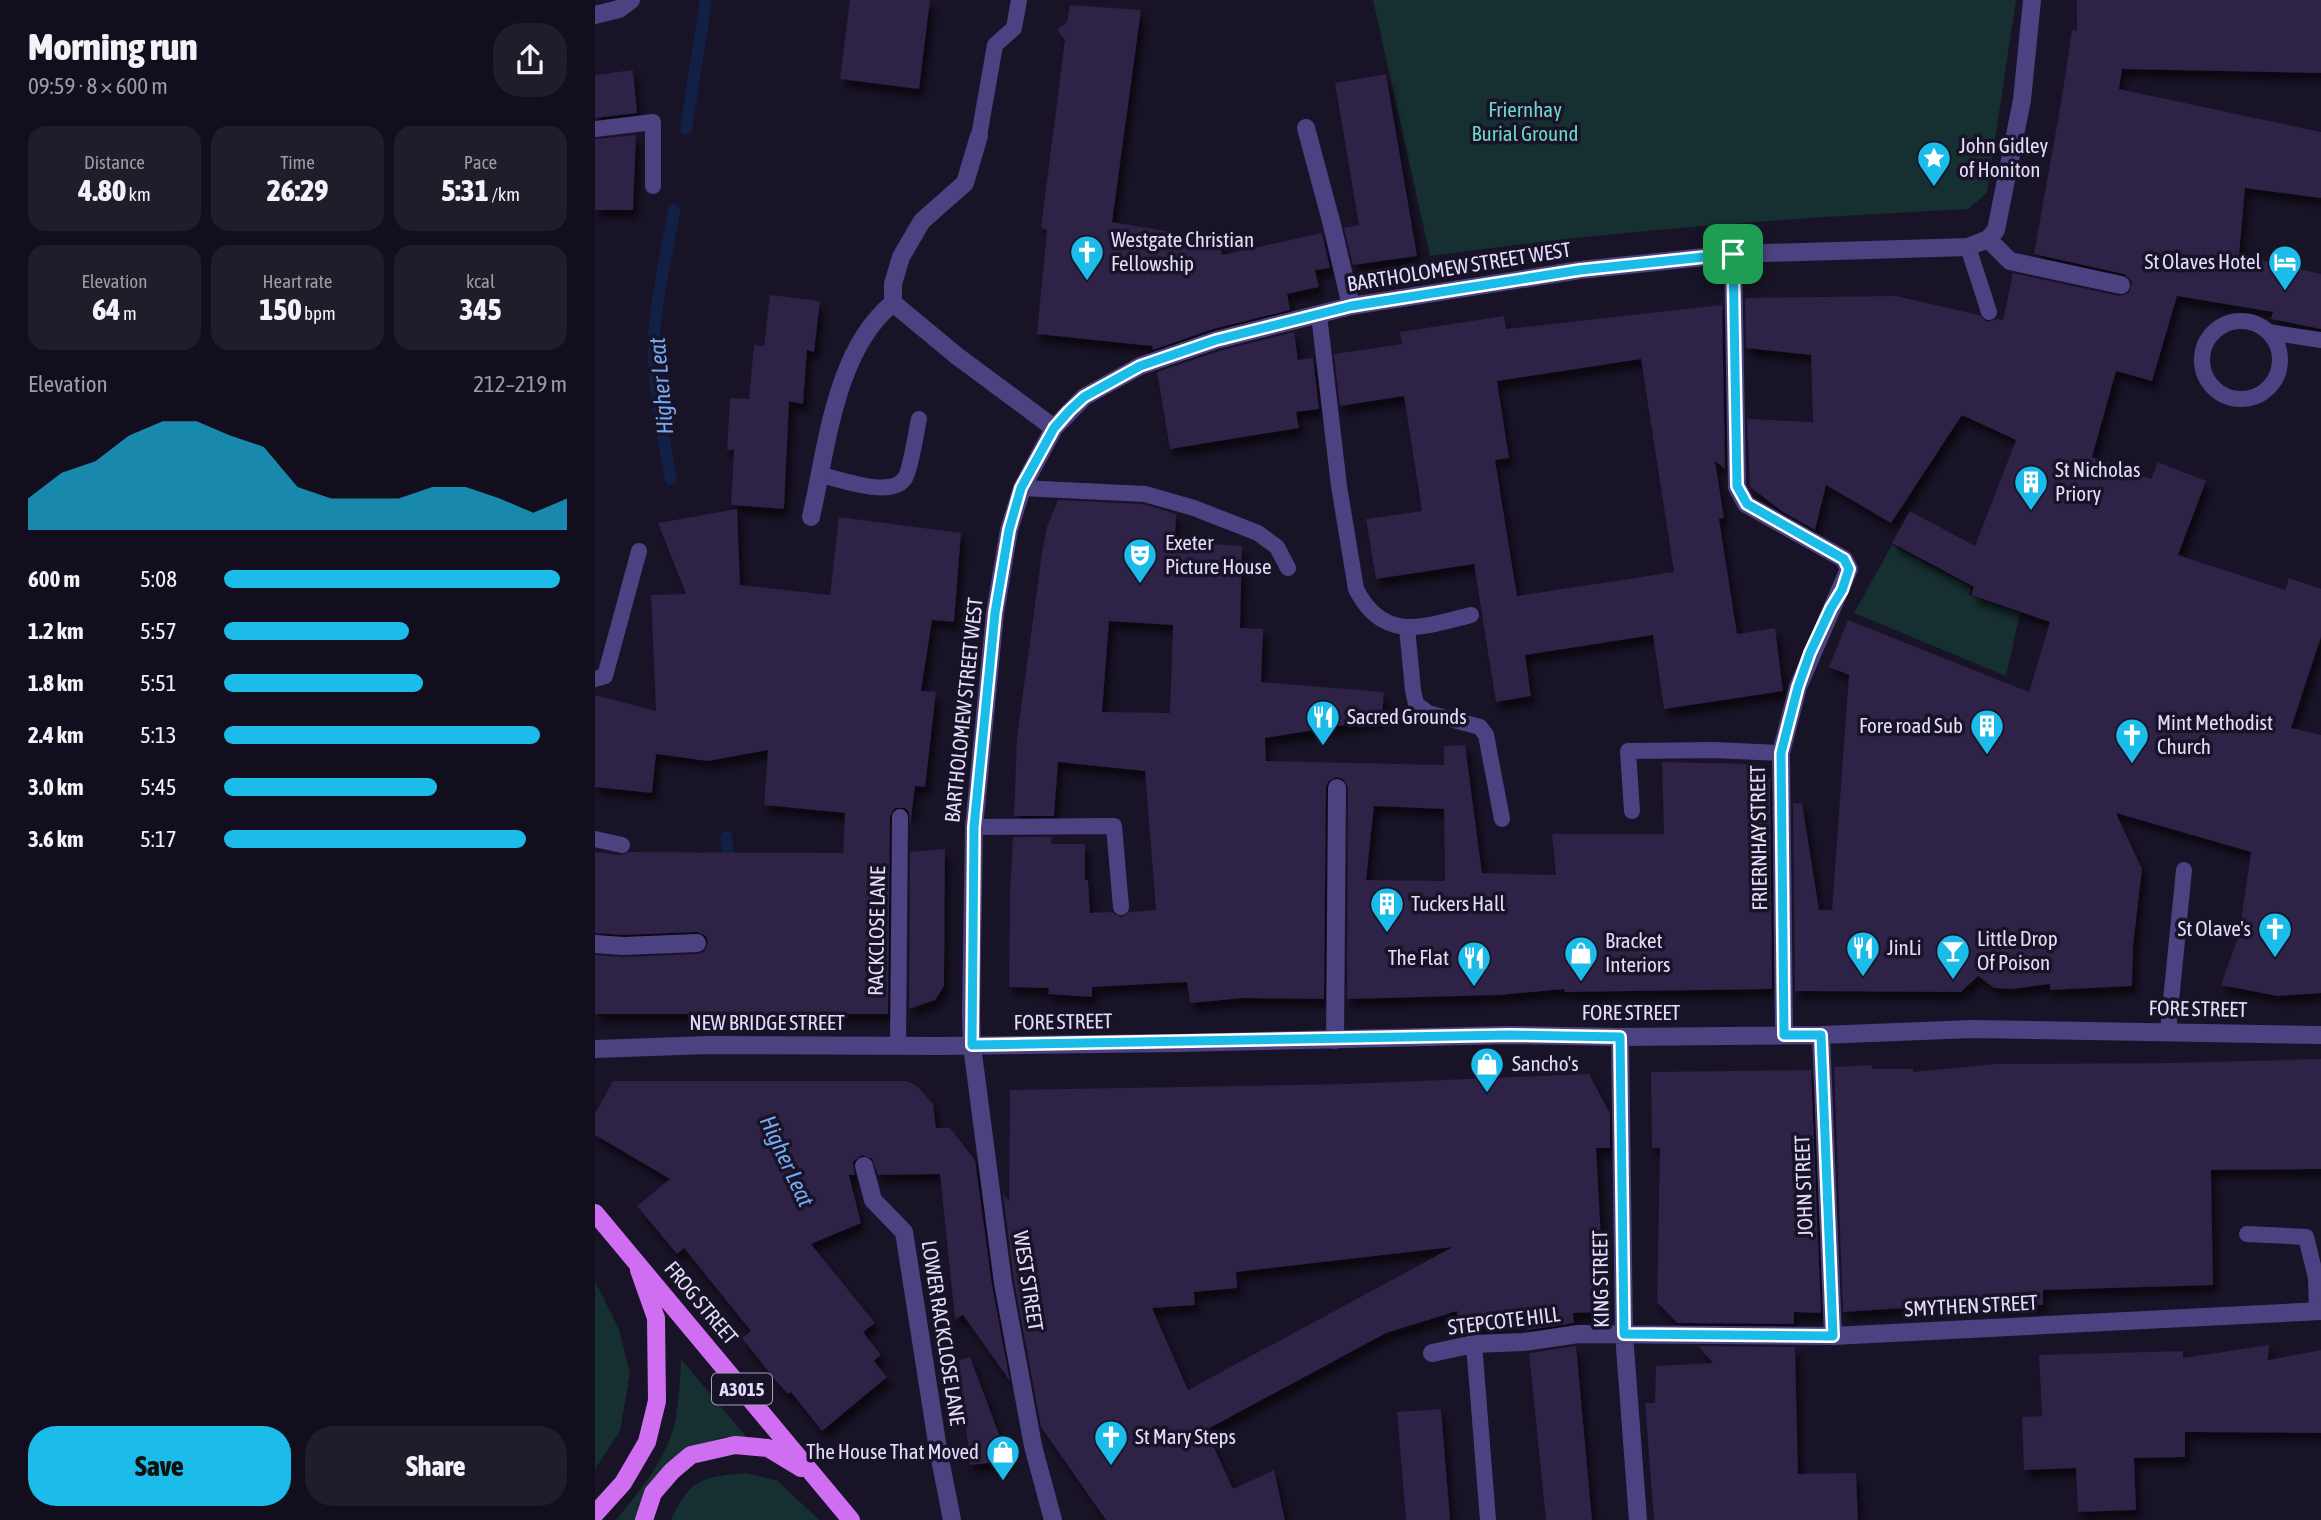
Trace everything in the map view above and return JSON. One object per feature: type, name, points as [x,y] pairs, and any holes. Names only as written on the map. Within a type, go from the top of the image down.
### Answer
[{"type":"main road","name":"FROG STREET","points":[[595,1213],[852,1520]]},
{"type":"main road","points":[[595,1514],[623,1483],[647,1442],[657,1401],[656,1318],[634,1257]]},
{"type":"main road","points":[[644,1520],[653,1493],[672,1471],[691,1455],[715,1448],[735,1445],[768,1448],[816,1477]]},
{"type":"street","points":[[595,15],[619,9],[631,0]]},
{"type":"street","points":[[2032,0],[2022,100],[2008,178],[1996,230],[1988,239],[2010,261],[2121,285]]},
{"type":"street","points":[[1306,128],[1332,221],[1351,306]]},
{"type":"street","points":[[811,517],[840,387],[854,351],[867,329],[893,303],[893,284],[901,257],[922,221],[965,183],[979,136]]},
{"type":"street","name":"BARTHOLOMEW STREET WEST","points":[[972,1045],[974,827],[995,613],[1009,530],[1021,488],[1054,428],[1084,397],[1140,366],[1216,340],[1351,306],[1580,270],[1733,254],[1968,247],[1988,239]]},
{"type":"street","name":"FRIERNHAY STREET","points":[[1733,254],[1737,486],[1747,504],[1844,559],[1849,569],[1842,590],[1810,653],[1781,753],[1784,1035]]},
{"type":"street","points":[[893,303],[957,356],[1054,428]]},
{"type":"street","points":[[1335,1040],[1337,788]]},
{"type":"street","points":[[595,944],[623,946],[697,943]]},
{"type":"street","name":"FORE STREET","points":[[940,1046],[1509,1035],[1821,1035],[1972,1029],[2321,1035]]},
{"type":"street","name":"JOHN STREET","points":[[1821,1035],[1833,1336]]},
{"type":"street","name":"KING STREET","points":[[1620,1037],[1624,1334],[1638,1520]]},
{"type":"street","name":"NEW BRIDGE STREET","points":[[595,1049],[709,1045],[940,1046]]},
{"type":"street","name":"WEST STREET","points":[[972,1045],[1003,1283],[1033,1446],[1053,1520]]},
{"type":"street","name":"LOWER RACKCLOSE LANE","points":[[865,1166],[873,1200],[904,1232],[938,1449],[952,1520]]},
{"type":"street","name":"SMYTHEN STREET","points":[[1624,1334],[1833,1336],[2319,1311]]},
{"type":"street","name":"STEPCOTE HILL","points":[[1431,1353],[1474,1344],[1524,1342],[1578,1334],[1624,1334]]},
{"type":"lane","points":[[979,136],[995,45],[1014,28],[1019,0]]},
{"type":"lane","points":[[595,129],[653,122],[653,186]]},
{"type":"lane","points":[[1968,247],[1989,312]]},
{"type":"lane","points":[[1319,315],[1339,485],[1356,589],[1363,604],[1374,615],[1398,627],[1407,628],[1471,615]]},
{"type":"lane","points":[[2268,332],[2276,342],[2280,355],[2274,381],[2265,391],[2254,397],[2227,397],[2216,391],[2202,370],[2201,357],[2211,334],[2221,326],[2245,321],[2268,332],[2321,340]]},
{"type":"lane","points":[[821,475],[879,488],[895,486],[905,478],[919,419]]},
{"type":"lane","points":[[1021,488],[1145,494],[1194,508],[1258,533],[1277,547],[1288,569]]},
{"type":"lane","points":[[595,679],[605,676],[639,551]]},
{"type":"lane","points":[[1407,628],[1416,704],[1428,713],[1480,727],[1486,735],[1502,819]]},
{"type":"lane","points":[[1632,811],[1628,751],[1714,750],[1781,753]]},
{"type":"lane","name":"RACKCLOSE LANE","points":[[898,1045],[900,817]]},
{"type":"lane","points":[[974,827],[1114,827],[1121,907]]},
{"type":"lane","points":[[595,839],[622,845]]},
{"type":"lane","points":[[2168,1031],[2184,870]]},
{"type":"lane","points":[[2247,1234],[2306,1237],[2316,1278],[2319,1311]]},
{"type":"lane","points":[[1474,1344],[1488,1520]]},
{"type":"green space","name":"Friernhay Burial Ground","points":[[1373,0],[2016,0],[1987,193],[1968,209],[1698,226],[1430,256]]},
{"type":"green space","points":[[1892,545],[1971,587],[1969,595],[2020,613],[2006,676],[1854,613]]},
{"type":"green space","points":[[595,1281],[619,1329],[630,1373],[620,1431],[595,1469]]},
{"type":"green space","points":[[681,1359],[748,1439],[724,1437],[696,1446],[642,1502],[635,1520],[616,1520],[650,1476],[670,1439],[677,1409]]},
{"type":"green space","points":[[746,1473],[778,1481],[819,1520],[671,1520],[685,1496],[699,1482],[719,1476]]},
{"type":"building","points":[[850,0],[930,0],[919,89],[840,79]]},
{"type":"building","points":[[2077,0],[2321,0],[2321,73],[2122,69],[2119,89],[2321,132],[2321,198],[2245,188],[2239,255],[2321,274],[2321,329],[2271,319],[2273,312],[2177,296],[2152,381],[2116,371],[2092,457],[2151,479],[2158,462],[2206,481],[2178,555],[2285,590],[2289,578],[2321,589],[2321,637],[2291,728],[2321,735],[2321,993],[2277,996],[2221,985],[2239,935],[2251,852],[2116,813],[2142,869],[2133,946],[2132,986],[2050,990],[2050,984],[2012,989],[1994,988],[1978,976],[1961,992],[1795,991],[1793,803],[1802,803],[1819,910],[1832,910],[1849,675],[1829,667],[1848,620],[2029,692],[2050,622],[1971,595],[1974,587],[1892,543],[1910,511],[1975,546],[2016,440],[1962,415],[1891,523],[1826,485],[1815,530],[1783,512],[1750,487],[1747,419],[1813,422],[1811,355],[1746,348],[1745,302],[1747,298],[1896,296],[1979,315],[1987,322],[2003,320],[2013,273],[2119,296],[2129,293],[2132,282],[2124,274],[2034,254],[2072,30],[2077,31]]},
{"type":"building","points":[[1070,5],[1141,10],[1112,222],[1219,240],[1222,255],[1322,233],[1330,268],[1315,270],[1319,287],[1287,294],[1290,310],[1213,329],[1153,350],[1152,346],[1037,334],[1047,230],[1041,228],[1065,40],[1057,30],[1067,22]]},
{"type":"building","points":[[633,70],[637,113],[595,118],[595,75]]},
{"type":"building","points":[[1386,74],[1417,256],[1353,265],[1344,228],[1359,225],[1335,83]]},
{"type":"building","points":[[636,135],[633,210],[595,210],[595,139]]},
{"type":"building","points":[[770,295],[820,301],[814,352],[807,350],[803,404],[789,401],[784,509],[731,505],[734,450],[727,450],[730,398],[749,399],[754,345],[764,346]]},
{"type":"building","points":[[1722,305],[1725,469],[1715,461],[1724,518],[1719,519],[1737,634],[1775,628],[1783,691],[1664,709],[1653,635],[1525,655],[1531,696],[1496,702],[1474,564],[1376,579],[1366,519],[1422,511],[1404,396],[1340,406],[1334,354],[1402,344],[1400,332],[1504,316],[1506,329]],"holes":[[[1641,359],[1674,572],[1517,596],[1495,460],[1509,458],[1497,381]]]},
{"type":"building","points":[[1294,332],[1298,360],[1313,358],[1319,409],[1296,412],[1299,428],[1170,449],[1157,372],[1219,351]]},
{"type":"building","points":[[1058,500],[1143,504],[1176,514],[1175,542],[1242,546],[1240,628],[1263,629],[1261,682],[1384,692],[1382,719],[1265,738],[1266,761],[1444,765],[1444,746],[1465,745],[1482,873],[1556,875],[1552,834],[1664,834],[1662,762],[1749,764],[1760,777],[1770,778],[1772,989],[1565,992],[1564,989],[1498,995],[1347,999],[1348,788],[1343,779],[1336,777],[1328,782],[1326,788],[1324,999],[1243,998],[1190,1003],[1187,982],[1092,987],[1092,997],[1048,994],[1049,988],[1009,987],[1013,837],[1052,837],[1051,844],[1085,844],[1085,880],[1088,880],[1090,913],[1112,912],[1121,917],[1130,912],[1156,910],[1145,771],[1058,762],[1054,816],[1014,816],[1017,737],[1047,527]],"holes":[[[1109,621],[1173,625],[1170,713],[1102,712]],[[1374,806],[1444,809],[1445,881],[1366,880]]]},
{"type":"building","points":[[737,509],[740,585],[830,595],[839,517],[961,533],[954,622],[932,620],[921,691],[936,692],[925,787],[915,786],[910,827],[909,812],[905,808],[895,808],[890,816],[888,1014],[595,1014],[595,955],[623,957],[697,954],[704,952],[708,943],[706,936],[697,932],[623,935],[595,933],[595,852],[620,855],[630,852],[843,853],[845,813],[764,805],[768,750],[708,761],[656,754],[652,793],[595,787],[595,695],[656,711],[651,595],[686,594],[658,523]]},
{"type":"building","points":[[945,849],[944,986],[935,1000],[909,1009],[910,852]]},
{"type":"building","points":[[2321,1059],[2321,1169],[2211,1170],[2213,1285],[2043,1290],[2043,1305],[1996,1306],[1996,1302],[1843,1312],[1834,1067],[1872,1065],[1872,1069],[1913,1069],[1913,1072],[1996,1064]]},
{"type":"building","points":[[1811,1070],[1821,1313],[1794,1312],[1794,1324],[1677,1323],[1657,1302],[1660,1148],[1652,1148],[1651,1072]]},
{"type":"building","points":[[1589,1074],[1610,1113],[1610,1148],[1596,1148],[1605,1312],[1573,1313],[1574,1323],[1527,1330],[1525,1318],[1458,1330],[1457,1311],[1386,1333],[1206,1430],[1233,1489],[1274,1470],[1285,1520],[1106,1520],[1041,1427],[1014,1281],[1003,1194],[1009,1201],[1010,1090],[1347,1084]],"holes":[[[1453,1247],[1188,1390],[1152,1308],[1195,1305],[1194,1292],[1237,1288],[1236,1272]]]},
{"type":"building","points":[[613,1081],[907,1081],[918,1087],[933,1104],[936,1128],[950,1128],[975,1160],[992,1285],[1010,1381],[963,1315],[955,1319],[940,1174],[878,1175],[872,1159],[862,1155],[853,1162],[855,1175],[849,1175],[861,1223],[811,1244],[875,1323],[863,1332],[881,1355],[874,1361],[887,1377],[822,1431],[791,1392],[788,1394],[776,1381],[742,1338],[751,1331],[684,1248],[677,1254],[637,1206],[670,1179],[595,1135],[595,1114]]},
{"type":"building","points":[[2269,1345],[2268,1360],[2321,1350],[2321,1433],[2185,1432],[2185,1457],[2134,1458],[2136,1510],[2078,1512],[2076,1468],[2024,1470],[2022,1417],[2042,1416],[2039,1355],[2183,1351],[2183,1358]]},
{"type":"building","points":[[1576,1346],[1592,1520],[1546,1520],[1529,1353]]},
{"type":"building","points":[[1698,1346],[1795,1347],[1798,1474],[1856,1473],[1858,1520],[1654,1520],[1645,1403],[1655,1403],[1656,1366],[1713,1363]]},
{"type":"building","points":[[970,1357],[1009,1461],[970,1465],[959,1360]]},
{"type":"building","points":[[1441,1409],[1450,1520],[1406,1520],[1397,1412]]},
{"type":"waterway","name":"Higher Leat","points":[[686,129],[706,0]]},
{"type":"waterway","name":"Higher Leat","points":[[671,479],[658,402],[654,343],[659,295],[674,210]]},
{"type":"waterway","name":"Higher Leat","points":[[726,837],[729,868]]},
{"type":"place","name":"John Gidley of Honiton","points":[[1934,188]]},
{"type":"place","name":"Westgate Christian Fellowship","points":[[1087,282]]},
{"type":"place","name":"St Olaves Hotel","points":[[2285,292]]},
{"type":"place","name":"St Nicholas Priory","points":[[2031,512]]},
{"type":"place","name":"Exeter Picture House","points":[[1140,585]]},
{"type":"place","name":"Sacred Grounds","points":[[1323,747]]},
{"type":"place","name":"Fore road Sub","points":[[1987,756]]},
{"type":"place","name":"Mint Methodist Church","points":[[2132,765]]},
{"type":"place","name":"Tuckers Hall","points":[[1387,934]]},
{"type":"place","name":"St Olave's","points":[[2275,959]]},
{"type":"place","name":"JinLi","points":[[1863,978]]},
{"type":"place","name":"Little Drop Of Poison","points":[[1953,981]]},
{"type":"place","name":"Bracket Interiors","points":[[1581,983]]},
{"type":"place","name":"The Flat","points":[[1474,988]]},
{"type":"place","name":"Sancho's","points":[[1487,1094]]},
{"type":"place","name":"St Mary Steps","points":[[1111,1467]]},
{"type":"place","name":"The House That Moved","points":[[1003,1482]]},
{"type":"route","points":[[1733,254],[1737,486],[1747,504],[1844,559],[1849,569],[1842,590],[1810,653],[1781,753],[1784,1035],[1821,1035],[1833,1336],[1624,1334],[1620,1037],[1509,1035],[972,1045],[974,827],[995,613],[1009,530],[1021,488],[1054,428],[1069,411],[1084,397],[1140,366],[1216,340],[1351,306],[1580,270],[1733,254]]}]
